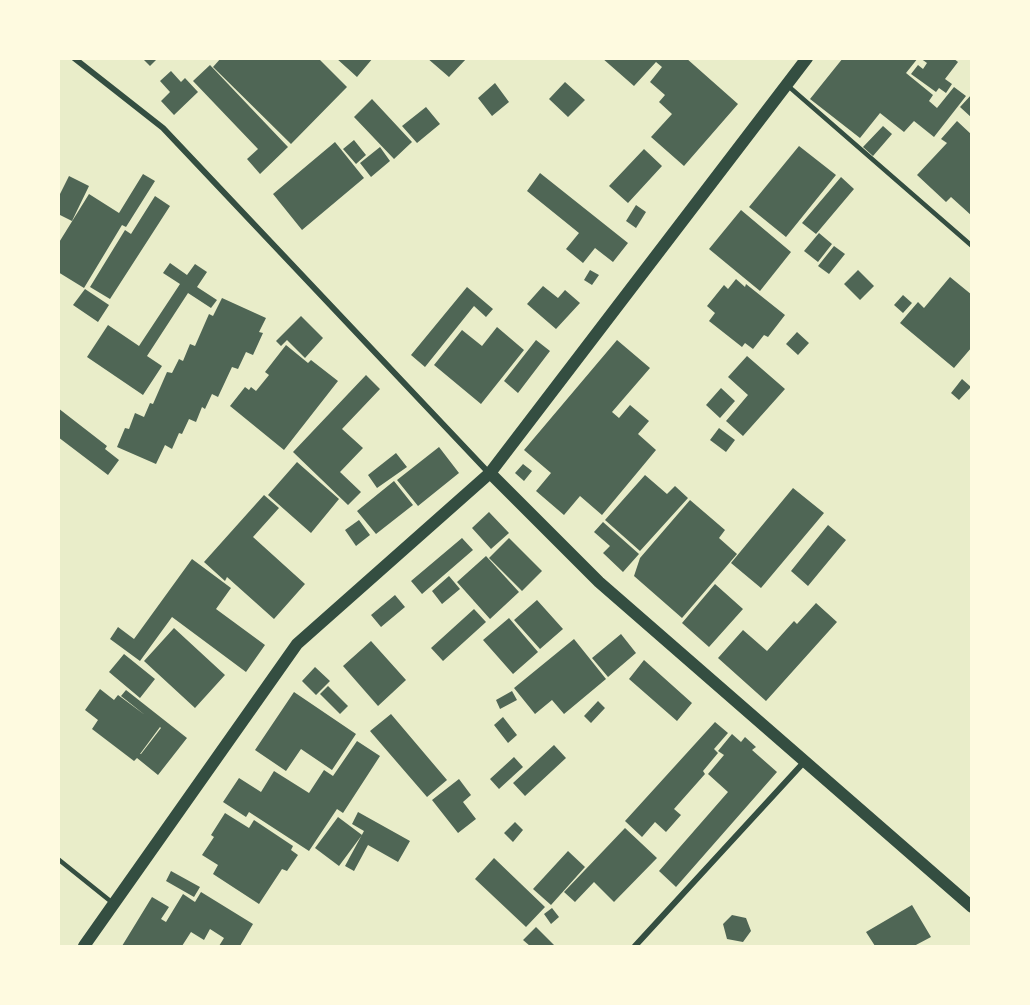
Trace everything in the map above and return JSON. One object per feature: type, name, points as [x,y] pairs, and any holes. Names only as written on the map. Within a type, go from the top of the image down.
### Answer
[{"type":"main road","points":[[84,946],[297,644],[490,473],[807,58]]},
{"type":"main road","points":[[490,473],[599,582],[972,907]]},
{"type":"street","points":[[74,58],[164,128],[490,473]]},
{"type":"street","points":[[635,946],[805,761]]},
{"type":"lane","points":[[788,85],[972,246]]},
{"type":"lane","points":[[58,859],[114,904]]},
{"type":"building","points":[[142,58],[158,58],[150,66]]},
{"type":"building","points":[[221,58],[318,58],[347,87],[291,144],[213,67]]},
{"type":"building","points":[[336,58],[373,58],[357,77]]},
{"type":"building","points":[[427,58],[467,58],[449,77]]},
{"type":"building","points":[[602,58],[686,58],[738,104],[684,166],[651,137],[672,114],[659,102],[665,95],[650,82],[662,67],[656,62],[634,86]]},
{"type":"building","points":[[843,58],[918,58],[906,73],[933,95],[929,101],[937,108],[954,87],[966,96],[934,137],[914,121],[904,132],[880,113],[860,138],[810,99]]},
{"type":"building","points":[[920,58],[953,58],[958,62],[945,79],[952,84],[946,93],[939,88],[936,92],[911,74],[918,65],[923,69],[927,63]]},
{"type":"building","points":[[210,65],[288,147],[260,174],[247,159],[258,149],[193,81]]},
{"type":"building","points":[[171,71],[181,82],[185,78],[198,92],[174,115],[161,101],[170,92],[160,81]]},
{"type":"building","points":[[565,82],[585,100],[568,117],[549,99]]},
{"type":"building","points":[[495,83],[509,102],[492,116],[478,98]]},
{"type":"building","points":[[972,94],[972,118],[960,107]]},
{"type":"building","points":[[372,99],[412,142],[394,159],[354,117]]},
{"type":"building","points":[[426,107],[440,124],[417,143],[402,126]]},
{"type":"building","points":[[957,121],[972,135],[972,216],[951,197],[946,202],[917,175],[947,143],[941,139]]},
{"type":"building","points":[[883,126],[892,134],[873,156],[863,147]]},
{"type":"building","points":[[354,140],[366,155],[356,164],[343,149]]},
{"type":"building","points":[[335,142],[364,178],[302,230],[273,194]]},
{"type":"building","points":[[799,146],[836,175],[786,237],[749,207]]},
{"type":"building","points":[[380,147],[390,161],[371,177],[360,163]]},
{"type":"building","points":[[644,149],[662,166],[628,203],[609,186]]},
{"type":"building","points":[[540,173],[628,243],[613,262],[595,248],[583,263],[566,249],[579,233],[527,191]]},
{"type":"building","points":[[143,174],[155,181],[126,227],[122,225],[84,288],[58,272],[58,244],[89,194],[119,213]]},
{"type":"building","points":[[69,176],[89,186],[72,221],[58,214],[58,198]]},
{"type":"building","points":[[841,177],[854,189],[816,234],[802,223]]},
{"type":"building","points":[[155,196],[170,206],[110,299],[90,287],[125,230],[131,234]]},
{"type":"building","points":[[636,205],[646,212],[636,228],[626,221]]},
{"type":"building","points":[[741,210],[791,252],[760,291],[709,249]]},
{"type":"building","points":[[819,233],[832,244],[818,262],[804,251]]},
{"type":"building","points":[[834,246],[845,254],[829,274],[818,266]]},
{"type":"building","points":[[170,263],[187,275],[195,264],[207,272],[197,287],[217,300],[211,308],[188,293],[147,356],[162,366],[143,395],[87,357],[108,325],[139,346],[180,284],[163,273]]},
{"type":"building","points":[[590,270],[599,275],[592,285],[584,280]]},
{"type":"building","points":[[858,270],[874,286],[860,300],[844,284]]},
{"type":"building","points":[[950,277],[972,295],[972,347],[954,368],[900,323],[918,302],[924,308]]},
{"type":"building","points":[[736,279],[745,287],[746,284],[785,315],[768,337],[764,335],[753,349],[745,343],[742,347],[709,321],[715,313],[707,306],[724,285],[728,289]]},
{"type":"building","points":[[543,286],[558,298],[565,290],[580,303],[556,329],[527,304]]},
{"type":"building","points":[[467,287],[493,309],[486,317],[474,306],[425,367],[411,355]]},
{"type":"building","points":[[85,289],[109,305],[98,322],[73,305]]},
{"type":"building","points":[[903,295],[912,303],[903,313],[894,305]]},
{"type":"building","points":[[222,298],[266,318],[259,332],[263,333],[253,355],[246,352],[238,369],[232,367],[218,397],[212,394],[205,409],[202,407],[196,422],[189,419],[172,449],[165,445],[156,464],[117,447],[125,428],[129,429],[135,413],[144,417],[150,403],[153,404],[167,372],[172,373],[179,359],[183,361],[190,344],[195,346],[209,314],[213,316]]},
{"type":"building","points":[[301,316],[323,338],[305,358],[287,340],[281,346],[276,341]]},
{"type":"building","points":[[497,327],[524,350],[481,404],[434,365],[462,330],[482,346]]},
{"type":"building","points":[[797,332],[809,343],[798,355],[786,344]]},
{"type":"building","points":[[536,340],[550,351],[518,393],[504,381]]},
{"type":"building","points":[[617,340],[650,368],[612,412],[619,418],[630,405],[649,421],[638,434],[656,450],[602,515],[580,496],[564,515],[536,491],[551,473],[524,450]]},
{"type":"building","points":[[286,345],[308,363],[311,360],[338,381],[284,450],[230,406],[245,387],[249,390],[251,387],[256,391],[269,375],[265,372]]},
{"type":"building","points":[[747,356],[785,389],[743,436],[726,421],[748,395],[728,377]]},
{"type":"building","points":[[366,375],[380,389],[342,429],[363,448],[340,472],[361,492],[348,505],[293,452]]},
{"type":"building","points":[[962,379],[971,387],[959,400],[951,393]]},
{"type":"building","points":[[721,388],[735,401],[720,418],[706,405]]},
{"type":"building","points":[[58,408],[107,446],[105,449],[119,460],[108,475],[58,437]]},
{"type":"building","points":[[719,428],[735,440],[726,452],[710,440]]},
{"type":"building","points":[[439,447],[459,473],[418,506],[397,480]]},
{"type":"building","points":[[396,453],[407,467],[377,488],[368,475]]},
{"type":"building","points":[[297,462],[339,499],[311,533],[268,495]]},
{"type":"building","points":[[523,464],[532,471],[524,481],[515,473]]},
{"type":"building","points":[[645,475],[667,494],[675,486],[688,498],[640,551],[605,520]]},
{"type":"building","points":[[394,481],[413,505],[376,534],[357,511]]},
{"type":"building","points":[[793,488],[824,513],[761,588],[731,563]]},
{"type":"building","points":[[264,495],[279,508],[253,537],[305,584],[274,619],[227,577],[225,581],[204,562]]},
{"type":"building","points":[[690,500],[725,530],[719,538],[737,554],[682,618],[634,576],[640,558]]},
{"type":"building","points":[[489,512],[509,533],[491,549],[472,528]]},
{"type":"building","points":[[359,520],[370,535],[356,546],[345,530]]},
{"type":"building","points":[[603,522],[639,554],[623,572],[603,553],[610,546],[594,532]]},
{"type":"building","points":[[828,525],[846,540],[808,586],[791,571]]},
{"type":"building","points":[[462,538],[473,550],[422,594],[411,581]]},
{"type":"building","points":[[509,538],[542,571],[522,591],[489,558]]},
{"type":"building","points":[[486,556],[519,592],[490,619],[457,582]]},
{"type":"building","points":[[192,559],[231,588],[216,609],[265,645],[246,672],[172,617],[140,661],[110,639],[118,627],[134,639]]},
{"type":"building","points":[[449,576],[460,589],[442,604],[432,591]]},
{"type":"building","points":[[715,584],[743,609],[709,647],[682,623]]},
{"type":"building","points":[[395,595],[405,607],[381,627],[371,615]]},
{"type":"building","points":[[537,600],[563,629],[540,649],[514,620]]},
{"type":"building","points":[[816,603],[837,622],[766,701],[718,658],[743,630],[767,651],[794,621],[797,624]]},
{"type":"building","points":[[474,609],[486,622],[443,661],[431,648]]},
{"type":"building","points":[[509,618],[538,652],[513,674],[483,640]]},
{"type":"building","points":[[174,628],[225,675],[195,708],[144,661]]},
{"type":"building","points":[[621,634],[636,653],[608,677],[592,658]]},
{"type":"building","points":[[574,639],[606,679],[564,714],[552,700],[535,714],[514,688]]},
{"type":"building","points":[[371,641],[406,680],[378,706],[343,666]]},
{"type":"building","points":[[124,654],[155,679],[140,698],[109,672]]},
{"type":"building","points":[[644,660],[692,703],[677,721],[629,679]]},
{"type":"building","points":[[315,667],[330,681],[316,695],[302,681]]},
{"type":"building","points":[[328,686],[348,706],[340,714],[320,694]]},
{"type":"building","points":[[100,689],[114,700],[118,695],[145,715],[121,696],[126,690],[187,738],[158,775],[137,758],[134,761],[92,729],[98,720],[85,710]],"holes":[[[160,727],[141,754],[140,754]]]},
{"type":"building","points":[[512,691],[517,700],[500,709],[496,700]]},
{"type":"building","points":[[294,692],[356,734],[332,770],[301,749],[286,771],[255,750]]},
{"type":"building","points":[[598,701],[605,708],[591,723],[584,716]]},
{"type":"building","points":[[391,714],[447,780],[427,797],[370,731]]},
{"type":"building","points":[[503,717],[517,735],[508,743],[494,725]]},
{"type":"building","points":[[715,722],[728,733],[714,749],[718,753],[703,771],[705,774],[674,809],[681,815],[666,832],[655,822],[642,837],[625,821]]},
{"type":"building","points":[[732,734],[741,742],[745,737],[756,747],[752,750],[777,772],[676,887],[659,871],[728,792],[708,774],[724,755],[718,751]]},
{"type":"building","points":[[357,741],[380,756],[343,813],[337,809],[309,851],[249,812],[246,817],[223,802],[239,778],[261,792],[274,771],[309,793],[324,770],[333,776]]},
{"type":"building","points":[[554,745],[566,758],[525,796],[513,783]]},
{"type":"building","points":[[514,757],[523,767],[499,789],[490,779]]},
{"type":"building","points":[[459,779],[471,795],[463,802],[476,819],[458,833],[432,800]]},
{"type":"building","points":[[358,812],[410,841],[398,862],[368,845],[354,871],[345,866],[364,831],[352,824]]},
{"type":"building","points":[[225,813],[249,828],[254,820],[293,846],[291,850],[298,855],[287,871],[282,869],[259,904],[213,874],[218,865],[202,855],[214,837],[211,835]]},
{"type":"building","points":[[338,817],[362,835],[339,866],[315,848]]},
{"type":"building","points":[[515,822],[523,830],[513,842],[504,833]]},
{"type":"building","points":[[625,828],[657,858],[614,902],[594,882],[575,902],[564,892]]},
{"type":"building","points":[[568,851],[585,867],[551,905],[533,889]]},
{"type":"building","points":[[494,858],[545,907],[526,927],[475,879]]},
{"type":"building","points":[[171,871],[200,887],[194,897],[166,881]]},
{"type":"building","points":[[201,892],[253,924],[240,946],[219,946],[224,938],[210,929],[204,940],[191,932],[182,946],[122,946],[152,897],[169,907],[161,919],[166,922],[183,894],[195,902]]},
{"type":"building","points":[[912,905],[931,937],[914,946],[875,946],[866,932]]},
{"type":"building","points":[[552,908],[559,917],[551,924],[544,914]]},
{"type":"building","points":[[732,915],[746,918],[751,931],[743,942],[727,939],[723,924]]},
{"type":"building","points":[[536,927],[554,945],[530,946],[523,940]]}]
